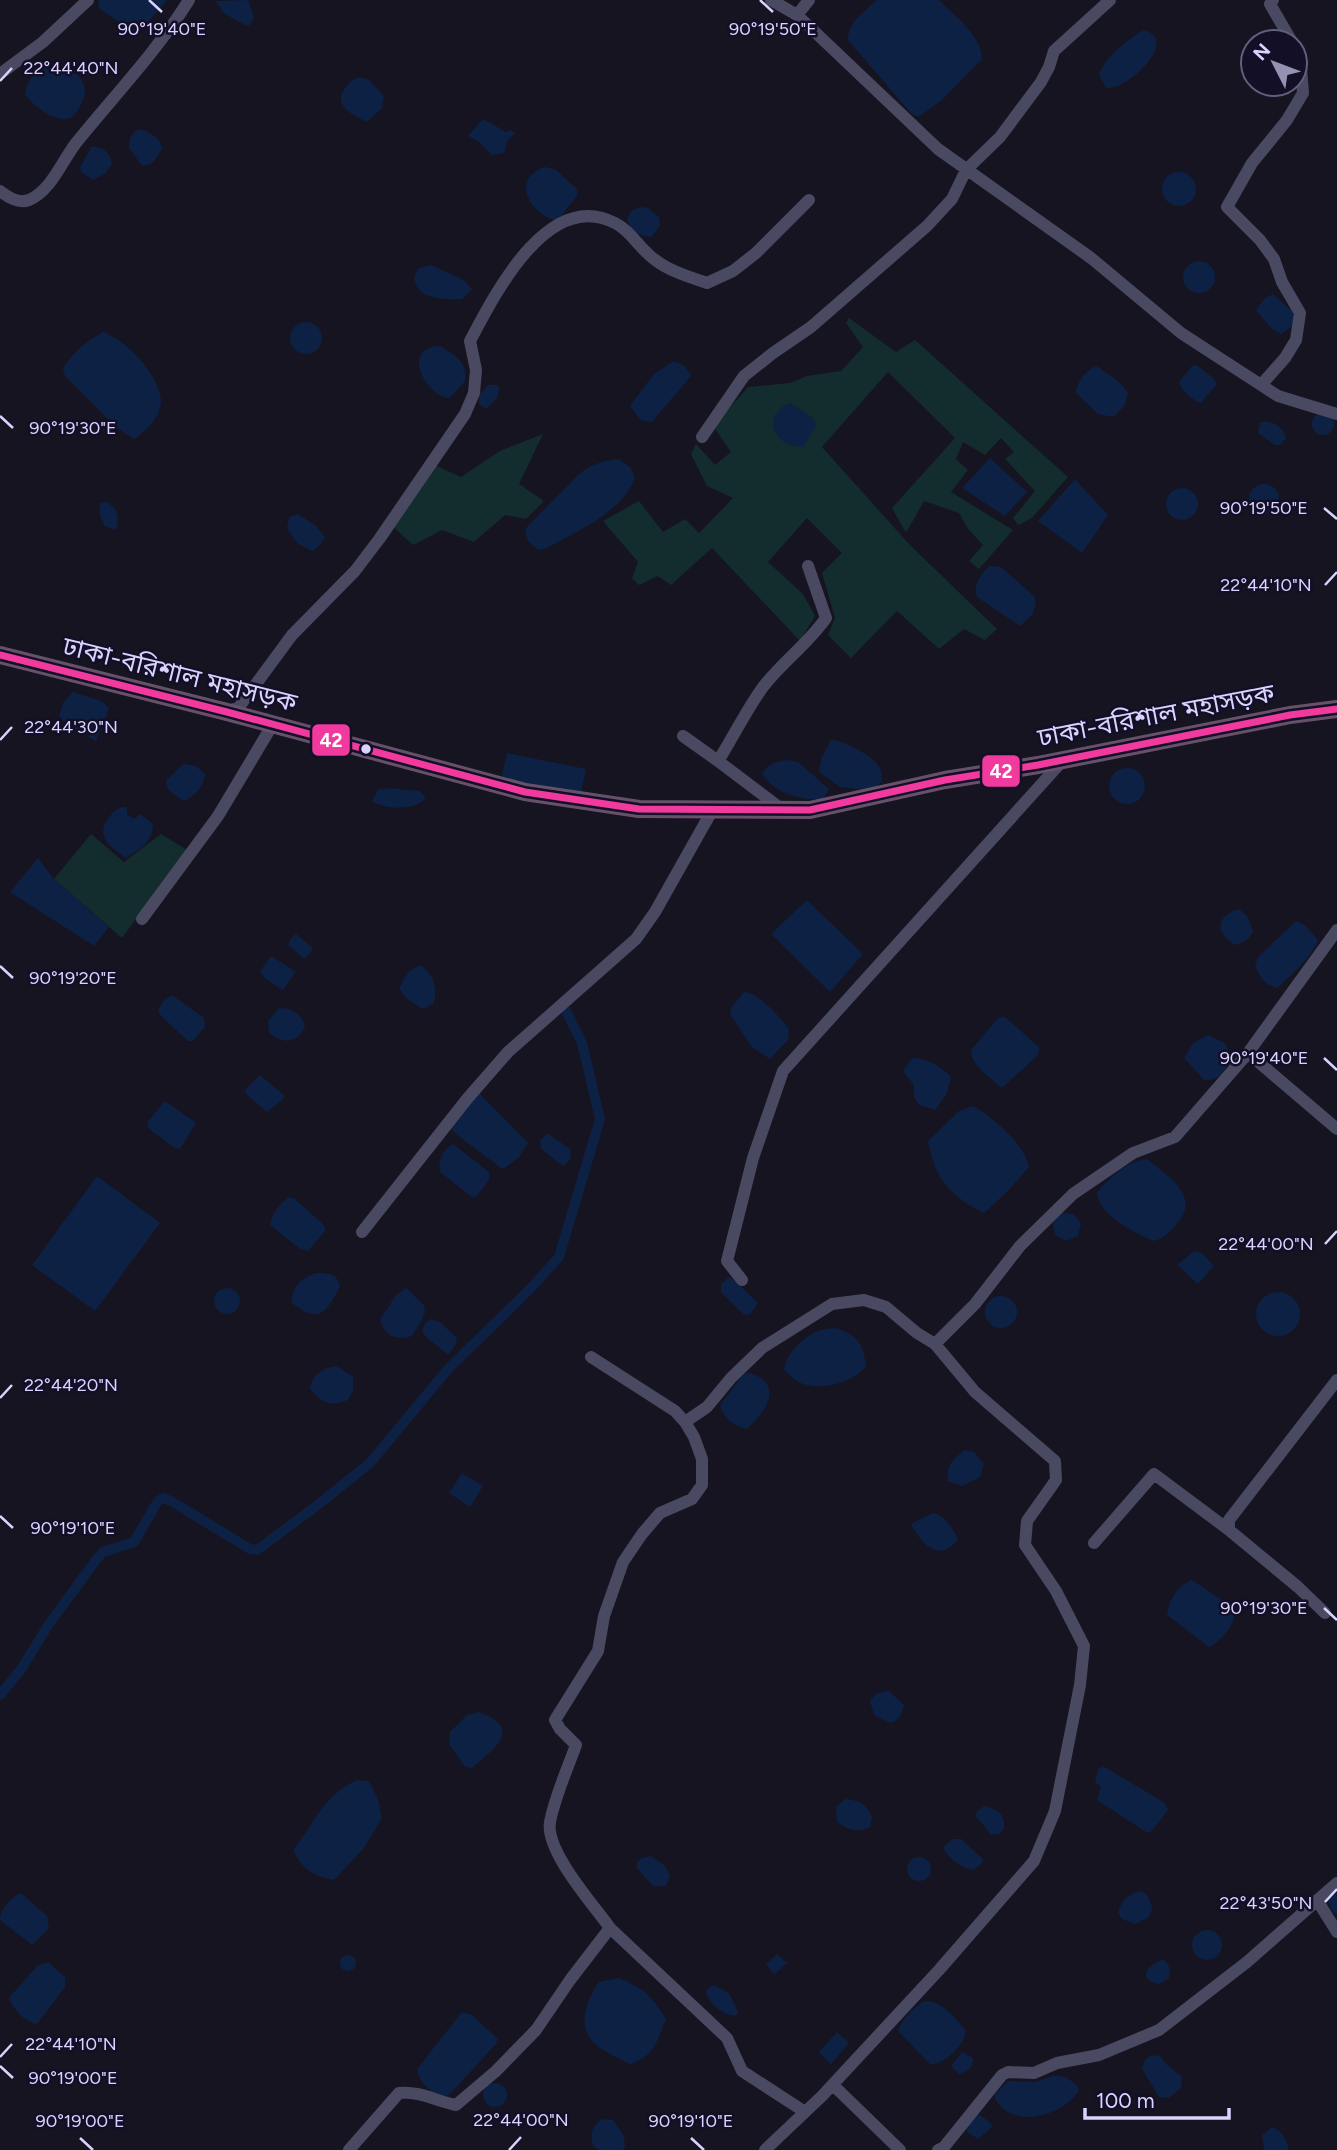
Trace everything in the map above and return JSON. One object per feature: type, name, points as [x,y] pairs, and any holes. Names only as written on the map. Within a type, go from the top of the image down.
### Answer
[{"type":"highway","name":"ঢাকা-বরিশাল মহাসড়ক","points":[[0,655],[273,724],[525,792],[639,809],[810,810],[945,780],[1038,765],[1290,715],[1337,709]]},
{"type":"street","points":[[0,74],[43,42],[88,0]]},
{"type":"street","points":[[0,191],[18,202],[28,201],[43,191],[74,146],[173,26],[189,0]]},
{"type":"street","points":[[771,0],[797,15],[937,149],[1091,258],[1181,333],[1278,396],[1337,414]]},
{"type":"street","points":[[797,15],[809,0]]},
{"type":"street","points":[[702,437],[744,376],[773,352],[811,327],[926,226],[952,199],[966,170],[1000,137],[1041,82],[1054,51],[1110,0]]},
{"type":"street","points":[[1273,0],[1270,4],[1284,28]]},
{"type":"street","points":[[1261,385],[1285,358],[1296,340],[1300,313],[1282,282],[1274,258],[1227,207],[1252,163],[1287,120],[1300,98]]},
{"type":"street","points":[[227,712],[239,707],[292,635],[355,571],[434,461],[465,414],[474,393],[475,370],[470,341],[501,286],[547,229],[594,214],[625,228],[654,259],[707,283],[733,271],[756,253],[808,200]]},
{"type":"street","points":[[718,761],[761,688],[811,639],[826,618],[808,566]]},
{"type":"street","points":[[142,919],[218,816],[273,724]]},
{"type":"street","points":[[683,736],[782,810],[786,810]]},
{"type":"street","points":[[742,1280],[727,1261],[752,1158],[783,1071],[1065,758]]},
{"type":"street","points":[[362,1232],[467,1099],[508,1052],[636,939],[655,912],[712,809]]},
{"type":"street","points":[[935,1344],[975,1304],[1020,1246],[1073,1194],[1133,1153],[1175,1137],[1248,1053],[1337,930]]},
{"type":"street","points":[[1248,1053],[1337,1129]]},
{"type":"street","points":[[685,1422],[707,1407],[762,1348],[832,1304],[864,1300],[886,1307],[935,1344],[975,1392],[1055,1461],[1056,1480],[1027,1521],[1024,1545],[1056,1591],[1084,1646],[1080,1685],[1055,1811],[1034,1860],[939,1970],[833,2085],[765,2150]]},
{"type":"street","points":[[591,1357],[675,1410],[694,1437],[702,1459],[702,1485],[692,1499],[660,1513],[623,1562],[604,1616],[597,1651],[555,1720],[576,1745],[549,1824],[552,1842],[563,1863],[610,1928],[727,2038],[742,2071],[805,2112]]},
{"type":"street","points":[[1229,1530],[1229,1520],[1234,1512],[1337,1380]]},
{"type":"street","points":[[1094,1543],[1154,1474],[1229,1530],[1325,1613]]},
{"type":"street","points":[[938,2150],[944,2147],[1002,2075],[1008,2072],[1034,2073],[1057,2063],[1099,2055],[1159,2030],[1247,1962],[1337,1883]]},
{"type":"street","points":[[1317,1900],[1337,1932]]},
{"type":"street","points":[[349,2150],[399,2093],[415,2091],[456,2105],[496,2071],[536,2030],[610,1928]]},
{"type":"street","points":[[833,2085],[900,2150]]},
{"type":"green space","points":[[849,318],[896,352],[915,340],[1068,477],[1032,518],[1018,525],[1013,518],[1035,491],[1005,459],[1014,452],[1001,438],[985,455],[963,442],[956,459],[968,470],[951,492],[1013,530],[979,569],[969,561],[983,545],[968,529],[959,513],[924,501],[906,533],[892,508],[955,438],[888,372],[822,447],[909,544],[997,629],[985,640],[964,629],[939,649],[897,611],[851,658],[828,635],[835,618],[822,573],[842,553],[807,518],[768,562],[803,594],[815,616],[800,641],[712,548],[671,585],[658,576],[639,585],[632,578],[638,562],[603,521],[639,501],[663,532],[685,519],[699,533],[733,498],[707,486],[691,454],[696,444],[715,465],[731,452],[713,426],[748,387],[790,383],[807,376],[841,371],[863,347],[846,323]]},
{"type":"green space","points":[[543,434],[519,484],[544,501],[526,519],[505,515],[474,542],[442,530],[413,545],[391,525],[435,465],[461,477],[500,451]]},
{"type":"green space","points":[[91,834],[124,862],[161,834],[187,850],[122,938],[54,879]]},
{"type":"water","points":[[98,0],[167,0],[137,35],[99,8]]},
{"type":"water","points":[[248,0],[254,17],[247,26],[225,14],[215,1]]},
{"type":"water","points":[[877,0],[939,0],[978,42],[982,59],[941,101],[918,117],[911,113],[848,40],[854,23]]},
{"type":"water","points":[[1143,30],[1153,35],[1156,43],[1154,53],[1138,73],[1116,87],[1106,88],[1099,75],[1102,68],[1117,50]]},
{"type":"water","points":[[46,62],[72,72],[83,82],[84,98],[77,112],[69,118],[61,119],[50,115],[25,95],[32,77]]},
{"type":"water","points":[[360,77],[369,80],[384,96],[382,108],[367,122],[347,110],[341,102],[346,86]]},
{"type":"water","points":[[483,119],[506,132],[511,130],[515,133],[508,140],[504,153],[492,155],[479,142],[468,136]]},
{"type":"water","points":[[141,129],[157,138],[162,148],[157,158],[146,166],[142,166],[129,148],[131,136]]},
{"type":"water","points":[[91,147],[105,150],[112,163],[106,173],[93,180],[82,173],[80,168]]},
{"type":"water","points":[[544,167],[555,169],[577,189],[577,196],[557,221],[547,217],[532,204],[526,188],[534,173]]},
{"type":"water","points":[[1179,172],[1191,177],[1196,189],[1191,201],[1179,206],[1167,201],[1162,189],[1167,177]]},
{"type":"water","points":[[641,207],[648,208],[659,217],[660,226],[651,237],[635,232],[628,223],[631,211]]},
{"type":"water","points":[[1199,261],[1210,266],[1215,277],[1210,288],[1199,293],[1188,288],[1183,277],[1188,266]]},
{"type":"water","points":[[431,265],[464,280],[472,289],[462,299],[425,295],[416,285],[414,277],[419,268]]},
{"type":"water","points":[[1273,294],[1296,318],[1291,327],[1281,334],[1271,328],[1256,310],[1265,298]]},
{"type":"water","points":[[306,322],[317,327],[322,338],[317,349],[306,354],[295,349],[290,338],[295,327]]},
{"type":"water","points":[[103,332],[121,342],[140,359],[159,390],[161,400],[156,417],[144,432],[134,439],[117,428],[65,376],[63,369],[75,352]]},
{"type":"water","points":[[440,346],[455,356],[462,364],[465,374],[465,381],[450,398],[433,390],[421,373],[419,363],[421,355],[427,349]]},
{"type":"water","points":[[672,362],[684,366],[691,376],[652,422],[640,420],[630,406],[653,375]]},
{"type":"water","points":[[1196,365],[1217,384],[1201,403],[1188,395],[1179,382],[1192,366]]},
{"type":"water","points":[[1097,366],[1120,383],[1128,393],[1125,405],[1113,417],[1098,414],[1076,393],[1083,376]]},
{"type":"water","points":[[488,385],[500,387],[497,398],[486,409],[479,404],[479,395]]},
{"type":"water","points":[[790,403],[813,418],[816,426],[803,447],[784,442],[774,430],[775,415]]},
{"type":"water","points":[[1323,413],[1331,416],[1334,424],[1331,432],[1323,435],[1315,432],[1312,424],[1315,416]]},
{"type":"water","points":[[1266,421],[1283,431],[1286,438],[1280,445],[1275,445],[1258,433],[1260,423]]},
{"type":"water","points":[[990,458],[1027,492],[1005,516],[962,488]]},
{"type":"water","points":[[619,459],[630,467],[635,478],[629,490],[610,511],[547,548],[539,550],[530,543],[526,528],[578,475],[597,464]]},
{"type":"water","points":[[1075,479],[1108,515],[1082,553],[1038,521]]},
{"type":"water","points":[[1264,484],[1270,485],[1278,493],[1278,505],[1270,513],[1264,514],[1258,513],[1250,505],[1249,499],[1250,493],[1258,485]]},
{"type":"water","points":[[1182,488],[1193,493],[1198,504],[1193,515],[1182,520],[1171,515],[1166,504],[1171,493]]},
{"type":"water","points":[[105,502],[117,513],[116,530],[105,526],[100,517],[100,503]]},
{"type":"water","points":[[298,514],[315,525],[325,537],[312,551],[297,543],[287,529],[289,517]]},
{"type":"water","points":[[989,566],[1001,567],[1034,596],[1036,603],[1032,615],[1020,626],[977,597],[977,584]]},
{"type":"water","points":[[73,692],[101,701],[109,708],[96,741],[89,738],[89,733],[72,728],[59,716],[63,703]]},
{"type":"water","points":[[831,740],[858,750],[877,764],[881,770],[882,781],[872,791],[840,787],[819,772],[821,759]]},
{"type":"water","points":[[507,753],[586,769],[580,797],[501,780]]},
{"type":"water","points":[[787,760],[798,762],[829,789],[823,799],[806,799],[789,794],[767,781],[762,774],[767,768]]},
{"type":"water","points":[[183,764],[196,766],[205,774],[198,791],[183,801],[168,790],[166,781]]},
{"type":"water","points":[[1127,768],[1140,773],[1145,786],[1140,799],[1127,804],[1114,799],[1109,786],[1114,773]]},
{"type":"water","points":[[386,788],[419,791],[426,797],[416,805],[401,808],[372,801],[378,790]]},
{"type":"water","points":[[127,807],[127,814],[134,819],[140,814],[153,824],[148,840],[126,858],[109,845],[103,829],[110,816]]},
{"type":"water","points":[[38,858],[54,879],[109,927],[94,946],[10,892]]},
{"type":"water","points":[[807,900],[863,954],[830,992],[771,934]]},
{"type":"water","points":[[1239,909],[1247,916],[1253,931],[1246,940],[1235,945],[1224,935],[1220,925],[1226,916]]},
{"type":"water","points":[[1296,921],[1305,925],[1318,940],[1306,959],[1277,988],[1263,980],[1255,965],[1259,956]]},
{"type":"water","points":[[296,934],[312,947],[312,951],[304,959],[288,945]]},
{"type":"water","points":[[271,956],[296,972],[283,990],[264,978],[260,971]]},
{"type":"water","points":[[420,965],[425,968],[435,987],[433,1004],[422,1009],[406,998],[399,988],[408,972]]},
{"type":"water","points":[[744,992],[756,996],[789,1029],[788,1040],[770,1059],[752,1047],[730,1014],[731,1008]]},
{"type":"water","points":[[172,995],[204,1018],[205,1027],[193,1041],[188,1041],[158,1011],[164,1000]]},
{"type":"water","points":[[279,1008],[296,1012],[304,1022],[302,1032],[290,1041],[269,1033],[268,1021]]},
{"type":"water","points":[[1005,1017],[1040,1048],[1037,1056],[1002,1088],[978,1066],[971,1050],[998,1018]]},
{"type":"water","points":[[1208,1035],[1225,1043],[1231,1055],[1219,1076],[1204,1080],[1184,1058],[1193,1043]]},
{"type":"water","points":[[912,1058],[933,1063],[951,1077],[947,1093],[935,1110],[919,1105],[914,1097],[914,1085],[903,1071]]},
{"type":"water","points":[[260,1075],[284,1095],[284,1098],[267,1112],[245,1093]]},
{"type":"water","points":[[476,1093],[528,1143],[519,1157],[505,1168],[501,1168],[449,1127]]},
{"type":"water","points":[[165,1101],[196,1123],[180,1149],[148,1128],[148,1121]]},
{"type":"water","points":[[973,1106],[1007,1132],[1021,1149],[1029,1167],[984,1213],[962,1200],[946,1185],[935,1166],[928,1141],[959,1111]]},
{"type":"water","points":[[547,1133],[570,1149],[571,1158],[563,1166],[541,1149],[540,1141]]},
{"type":"water","points":[[453,1144],[489,1172],[489,1180],[476,1197],[472,1197],[440,1172],[442,1156]]},
{"type":"water","points":[[1147,1159],[1180,1188],[1186,1205],[1183,1215],[1173,1228],[1164,1237],[1154,1241],[1118,1222],[1103,1208],[1097,1192],[1126,1166]]},
{"type":"water","points":[[97,1176],[160,1223],[95,1311],[32,1265]]},
{"type":"water","points":[[289,1197],[295,1199],[325,1226],[325,1231],[308,1251],[300,1249],[270,1225],[277,1209]]},
{"type":"water","points":[[1061,1213],[1074,1214],[1081,1224],[1078,1236],[1066,1241],[1055,1235],[1053,1223]]},
{"type":"water","points":[[1194,1251],[1202,1253],[1214,1266],[1198,1284],[1177,1265]]},
{"type":"water","points":[[316,1273],[334,1276],[340,1286],[326,1309],[315,1314],[292,1303],[293,1292],[298,1284]]},
{"type":"water","points":[[729,1277],[757,1302],[750,1313],[745,1315],[721,1292],[721,1284]]},
{"type":"water","points":[[227,1288],[236,1292],[240,1301],[236,1310],[227,1314],[218,1310],[214,1301],[218,1292]]},
{"type":"water","points":[[406,1288],[424,1305],[425,1312],[412,1336],[401,1338],[388,1333],[380,1320],[396,1295]]},
{"type":"water","points":[[1278,1292],[1293,1299],[1300,1314],[1293,1329],[1278,1336],[1263,1329],[1256,1314],[1263,1299]]},
{"type":"water","points":[[1001,1296],[1012,1301],[1017,1312],[1012,1323],[1001,1328],[990,1323],[985,1312],[990,1301]]},
{"type":"water","points":[[432,1319],[440,1322],[457,1338],[448,1355],[422,1331],[426,1322]]},
{"type":"water","points":[[836,1328],[854,1337],[863,1351],[866,1366],[854,1377],[837,1384],[811,1386],[800,1383],[784,1370],[788,1358],[801,1342],[818,1331]]},
{"type":"water","points":[[337,1366],[353,1377],[353,1390],[348,1400],[326,1402],[317,1397],[310,1388],[319,1372]]},
{"type":"water","points":[[749,1373],[767,1383],[769,1391],[765,1407],[746,1429],[730,1421],[720,1405],[743,1375]]},
{"type":"water","points":[[965,1450],[974,1452],[984,1464],[980,1477],[962,1486],[948,1481],[948,1471],[953,1460]]},
{"type":"water","points":[[462,1473],[483,1486],[470,1507],[449,1493]]},
{"type":"water","points":[[933,1513],[945,1520],[958,1539],[944,1550],[938,1551],[926,1544],[911,1524]]},
{"type":"water","points":[[1192,1580],[1235,1609],[1227,1631],[1209,1647],[1167,1615],[1175,1594],[1182,1585]]},
{"type":"water","points":[[889,1691],[904,1705],[900,1716],[890,1723],[874,1715],[870,1701],[877,1693]]},
{"type":"water","points":[[479,1712],[500,1725],[501,1738],[472,1768],[465,1767],[449,1744],[450,1732],[467,1715]]},
{"type":"water","points":[[1103,1766],[1165,1803],[1168,1810],[1151,1832],[1146,1832],[1097,1800],[1101,1787],[1095,1782],[1098,1770]]},
{"type":"water","points":[[357,1780],[369,1781],[378,1799],[382,1818],[364,1848],[334,1880],[314,1874],[301,1863],[293,1850],[327,1802],[345,1786]]},
{"type":"water","points":[[845,1799],[865,1806],[872,1817],[870,1827],[853,1830],[837,1822],[836,1807]]},
{"type":"water","points":[[984,1806],[997,1810],[1002,1816],[1004,1829],[999,1834],[991,1835],[976,1816],[977,1811]]},
{"type":"water","points":[[953,1839],[961,1839],[983,1859],[982,1863],[973,1870],[956,1862],[943,1847]]},
{"type":"water","points":[[651,1856],[665,1866],[670,1876],[666,1886],[653,1886],[637,1868],[637,1862]]},
{"type":"water","points":[[919,1857],[927,1861],[931,1869],[927,1877],[919,1881],[911,1877],[907,1869],[911,1861]]},
{"type":"water","points":[[1142,1891],[1147,1895],[1153,1909],[1148,1918],[1135,1924],[1122,1919],[1118,1913],[1121,1904],[1129,1896]]},
{"type":"water","points":[[21,1893],[47,1916],[49,1928],[32,1945],[0,1920],[7,1904]]},
{"type":"water","points":[[1207,1930],[1218,1934],[1222,1945],[1218,1956],[1207,1960],[1196,1956],[1192,1945],[1196,1934]]},
{"type":"water","points":[[777,1954],[787,1963],[774,1975],[766,1964]]},
{"type":"water","points":[[345,1955],[351,1955],[356,1963],[354,1969],[345,1971],[340,1966],[340,1960]]},
{"type":"water","points":[[1163,1959],[1169,1968],[1169,1978],[1159,1984],[1149,1981],[1146,1976],[1148,1968]]},
{"type":"water","points":[[48,1962],[65,1977],[65,1987],[37,2024],[20,2014],[9,1998],[37,1966]]},
{"type":"water","points":[[619,1978],[647,1994],[666,2019],[650,2052],[630,2064],[591,2040],[585,2028],[589,2000],[599,1982]]},
{"type":"water","points":[[714,1985],[729,1993],[738,2012],[735,2016],[721,2011],[711,2002],[706,1993],[708,1988]]},
{"type":"water","points":[[925,2001],[943,2007],[966,2031],[962,2042],[952,2054],[935,2064],[930,2064],[898,2031],[909,2014]]},
{"type":"water","points":[[462,2012],[472,2015],[498,2039],[450,2094],[443,2097],[426,2086],[417,2069]]},
{"type":"water","points":[[837,2032],[849,2043],[831,2064],[819,2052]]},
{"type":"water","points":[[962,2052],[973,2058],[973,2061],[969,2069],[959,2074],[951,2066]]},
{"type":"water","points":[[1151,2055],[1160,2056],[1182,2077],[1181,2088],[1169,2098],[1159,2097],[1142,2069],[1145,2060]]},
{"type":"water","points":[[1052,2076],[1066,2078],[1078,2087],[1078,2092],[1072,2099],[1055,2110],[1025,2117],[1005,2110],[995,2099],[995,2094],[1008,2081],[1036,2082]]},
{"type":"water","points":[[495,2083],[506,2090],[507,2095],[500,2106],[495,2107],[484,2100],[483,2095],[490,2084]]},
{"type":"water","points":[[977,2113],[991,2123],[992,2127],[978,2139],[967,2132],[966,2126]]},
{"type":"water","points":[[602,2119],[613,2120],[624,2136],[623,2150],[599,2150],[593,2146],[592,2131]]},
{"type":"water","points":[[1272,2127],[1284,2136],[1289,2150],[1264,2150],[1262,2135]]},
{"type":"waterway","points":[[0,1695],[22,1668],[49,1624],[96,1560],[103,1552],[134,1542],[158,1501],[163,1498],[171,1501],[250,1549],[257,1550],[370,1463],[448,1369],[559,1257],[600,1119],[582,1043],[566,1011]]},
{"type":"waterway","points":[[1328,1889],[1337,1909]]},
{"type":"transit line","name":"42","points":[[0,655],[227,712],[525,792],[639,809],[810,810],[945,780],[1038,765],[1290,715],[1337,709]]}]
